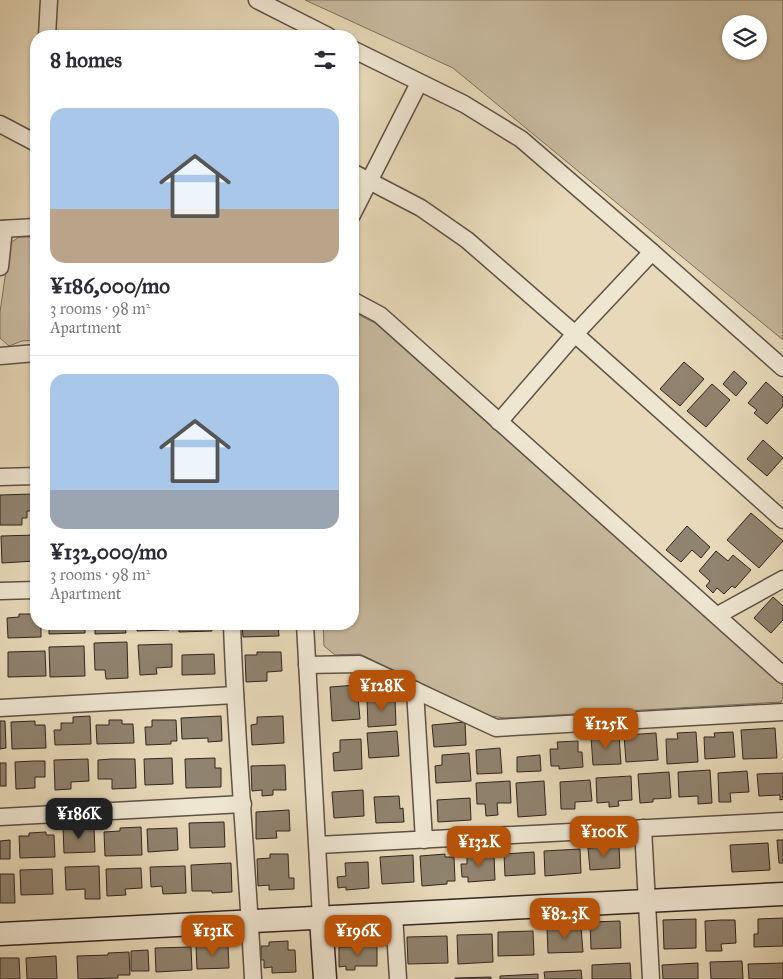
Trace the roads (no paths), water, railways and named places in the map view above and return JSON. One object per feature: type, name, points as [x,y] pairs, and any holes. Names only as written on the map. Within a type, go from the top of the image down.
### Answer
[{"type":"street","points":[[47,30],[49,0]]},
{"type":"street","points":[[257,0],[316,30]]},
{"type":"street","points":[[359,53],[464,104],[521,139],[783,368]]},
{"type":"street","points":[[359,202],[419,83]]},
{"type":"street","points":[[0,124],[30,140]]},
{"type":"street","points":[[359,176],[421,208],[460,234],[576,334],[783,520]]},
{"type":"street","points":[[0,267],[2,229],[30,227]]},
{"type":"street","points":[[499,422],[576,334],[652,252]]},
{"type":"street","points":[[359,304],[380,315],[783,675]]},
{"type":"street","points":[[0,356],[30,354]]},
{"type":"street","points":[[0,478],[30,476]]},
{"type":"street","points":[[718,615],[783,579]]},
{"type":"street","points":[[0,592],[30,590]]},
{"type":"street","points":[[232,630],[253,979]]},
{"type":"street","points":[[305,630],[325,979]]},
{"type":"street","points":[[307,665],[359,664],[496,728],[783,712]]},
{"type":"street","points":[[415,690],[424,840]]},
{"type":"street","points":[[0,708],[235,695]]},
{"type":"street","points":[[0,817],[243,804]]},
{"type":"street","points":[[318,845],[783,821]]},
{"type":"street","points":[[643,828],[651,979]]},
{"type":"street","points":[[0,934],[783,894]]},
{"type":"street","points":[[394,914],[398,979]]}]
